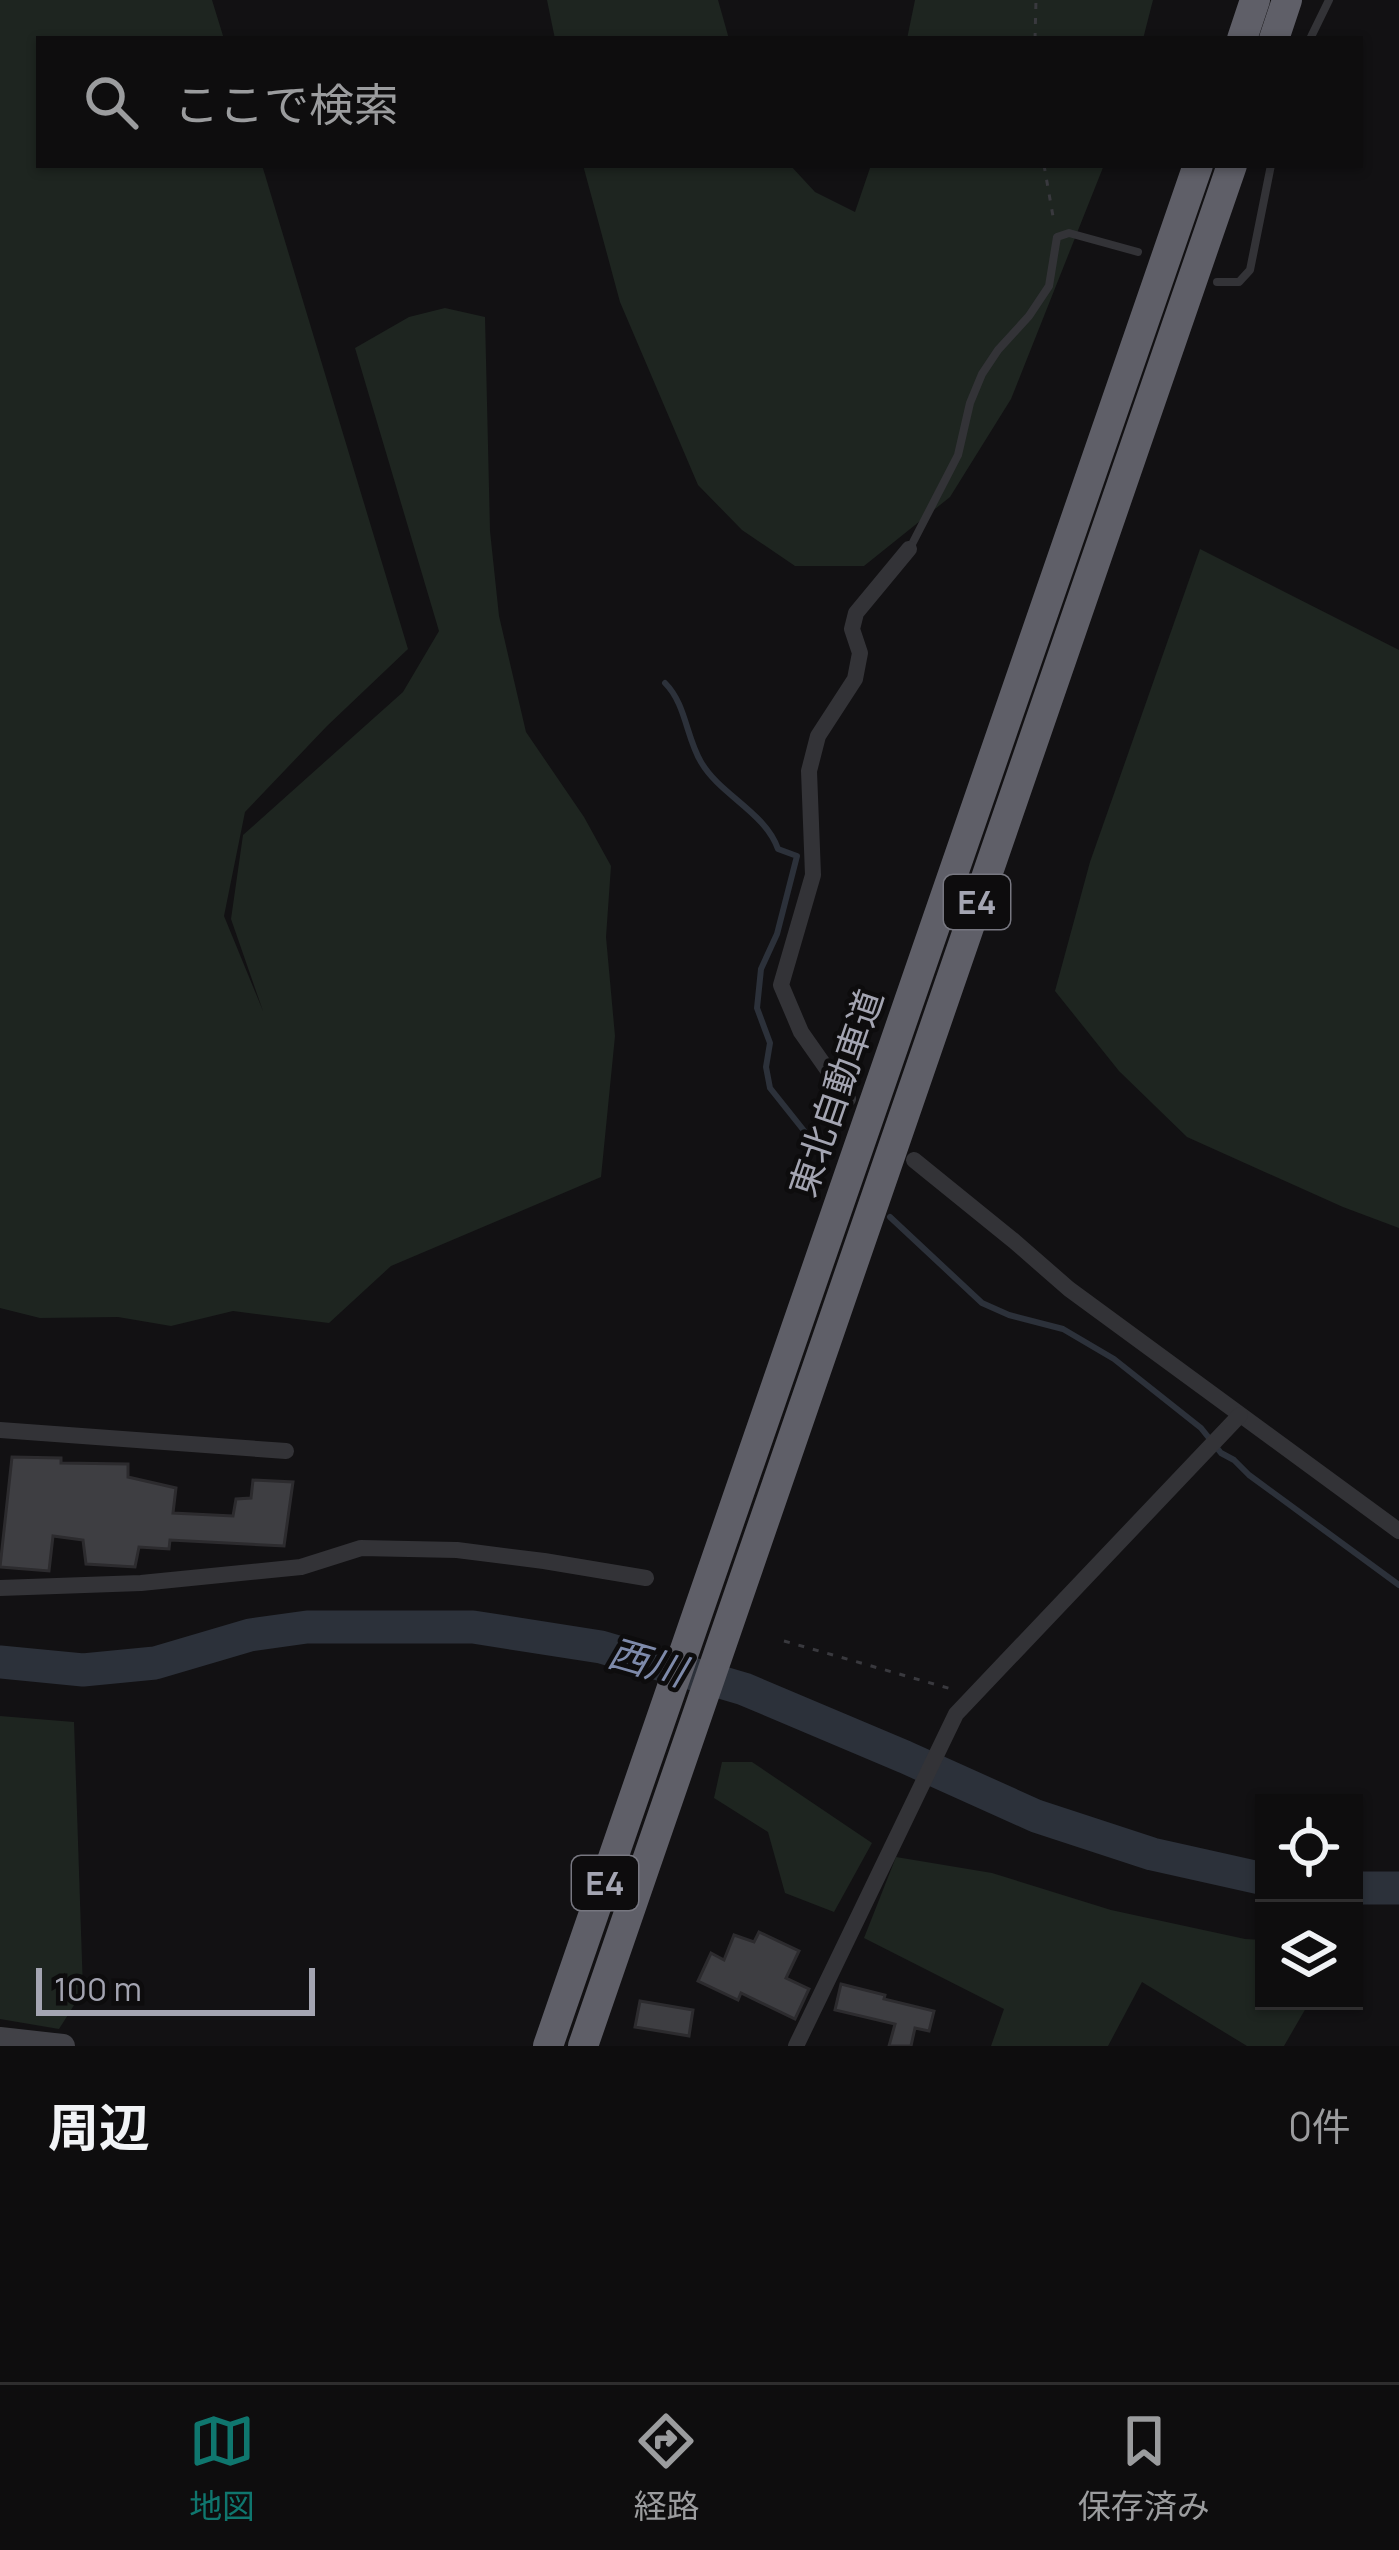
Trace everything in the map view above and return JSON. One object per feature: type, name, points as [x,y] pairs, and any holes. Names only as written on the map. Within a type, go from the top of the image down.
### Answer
[{"type":"highway","points":[[1243,36],[1255,0]]},
{"type":"highway","points":[[1275,36],[1287,0]]},
{"type":"highway","name":"東北自動車道","points":[[548,2046],[1197,168]]},
{"type":"highway","name":"東北自動車道","points":[[583,2046],[1231,168]]},
{"type":"main road","points":[[0,2039],[63,2046]]},
{"type":"street","points":[[848,1099],[801,1032],[782,985],[812,875],[809,772],[818,736],[855,679],[860,653],[852,629],[856,614],[910,549]]},
{"type":"street","points":[[914,1160],[1069,1289],[1399,1531]]},
{"type":"street","points":[[796,2046],[956,1714],[1240,1415]]},
{"type":"street","points":[[0,1430],[286,1451]]},
{"type":"street","points":[[0,1588],[141,1583],[301,1567],[361,1548],[457,1550],[646,1578]]},
{"type":"lane","points":[[1311,36],[1329,0]]},
{"type":"lane","points":[[1217,282],[1239,282],[1250,270],[1270,168]]},
{"type":"lane","points":[[910,549],[958,455],[982,374],[1049,286],[1057,237],[1069,233],[1138,252]]},
{"type":"path","points":[[1035,36],[1036,0]]},
{"type":"path","points":[[1045,168],[1057,237]]},
{"type":"path","points":[[784,1641],[973,1696]]},
{"type":"shaded area","points":[[0,0],[212,0],[223,36],[36,36],[36,168],[263,168],[408,649],[245,812],[224,916],[263,1011],[231,919],[243,835],[403,692],[439,631],[355,348],[409,317],[445,308],[485,317],[490,531],[499,616],[526,732],[611,866],[606,937],[615,1036],[601,1177],[391,1266],[329,1323],[233,1311],[171,1326],[118,1317],[40,1318],[0,1308]]},
{"type":"shaded area","points":[[547,0],[718,0],[728,36],[554,36]]},
{"type":"shaded area","points":[[915,0],[1153,0],[1144,36],[908,36]]},
{"type":"shaded area","points":[[584,168],[793,168],[815,192],[855,212],[870,168],[1103,168],[1011,399],[950,497],[864,566],[795,566],[742,530],[698,485],[620,302]]},
{"type":"shaded area","points":[[1200,549],[1399,650],[1399,1228],[1187,1137],[1119,1071],[1055,991],[1090,862]]},
{"type":"shaded area","points":[[0,1716],[74,1722],[83,1991],[59,2029],[0,2019]]},
{"type":"shaded area","points":[[722,1762],[752,1762],[872,1843],[834,1912],[785,1893],[768,1832],[714,1798]]},
{"type":"shaded area","points":[[896,1857],[992,1873],[1111,1910],[1255,1940],[1255,2010],[1305,2010],[1284,2046],[1247,2046],[1142,1982],[1108,2046],[991,2046],[1004,2009],[864,1938]]},
{"type":"building","points":[[12,1457],[128,1464],[128,1477],[176,1488],[173,1513],[233,1516],[236,1499],[251,1498],[253,1480],[293,1482],[284,1546],[170,1540],[169,1549],[139,1547],[135,1567],[86,1564],[83,1540],[53,1536],[49,1571],[0,1567]]},
{"type":"building","points":[[759,1932],[799,1951],[786,1978],[809,1989],[795,2019],[741,1993],[738,2000],[698,1981],[711,1953],[724,1960],[734,1935],[754,1942]]},
{"type":"building","points":[[841,1984],[934,2011],[929,2031],[915,2028],[911,2046],[889,2046],[895,2024],[835,2010]]},
{"type":"building","points":[[640,2001],[693,2010],[689,2036],[635,2027]]},
{"type":"waterway","points":[[665,683],[709,774],[763,824],[778,849],[797,856],[777,934],[761,969],[757,1008],[770,1043],[766,1067],[770,1088],[828,1156]]},
{"type":"waterway","points":[[890,1217],[982,1303],[1063,1329],[1114,1359],[1201,1428],[1221,1453],[1399,1585]]},
{"type":"waterway","name":"西川","points":[[0,1662],[83,1670],[155,1663],[250,1635],[307,1627],[473,1627],[601,1647],[744,1689],[1036,1816],[1152,1854],[1255,1877]]},
{"type":"waterway","name":"西川","points":[[1363,1888],[1399,1888]]}]
